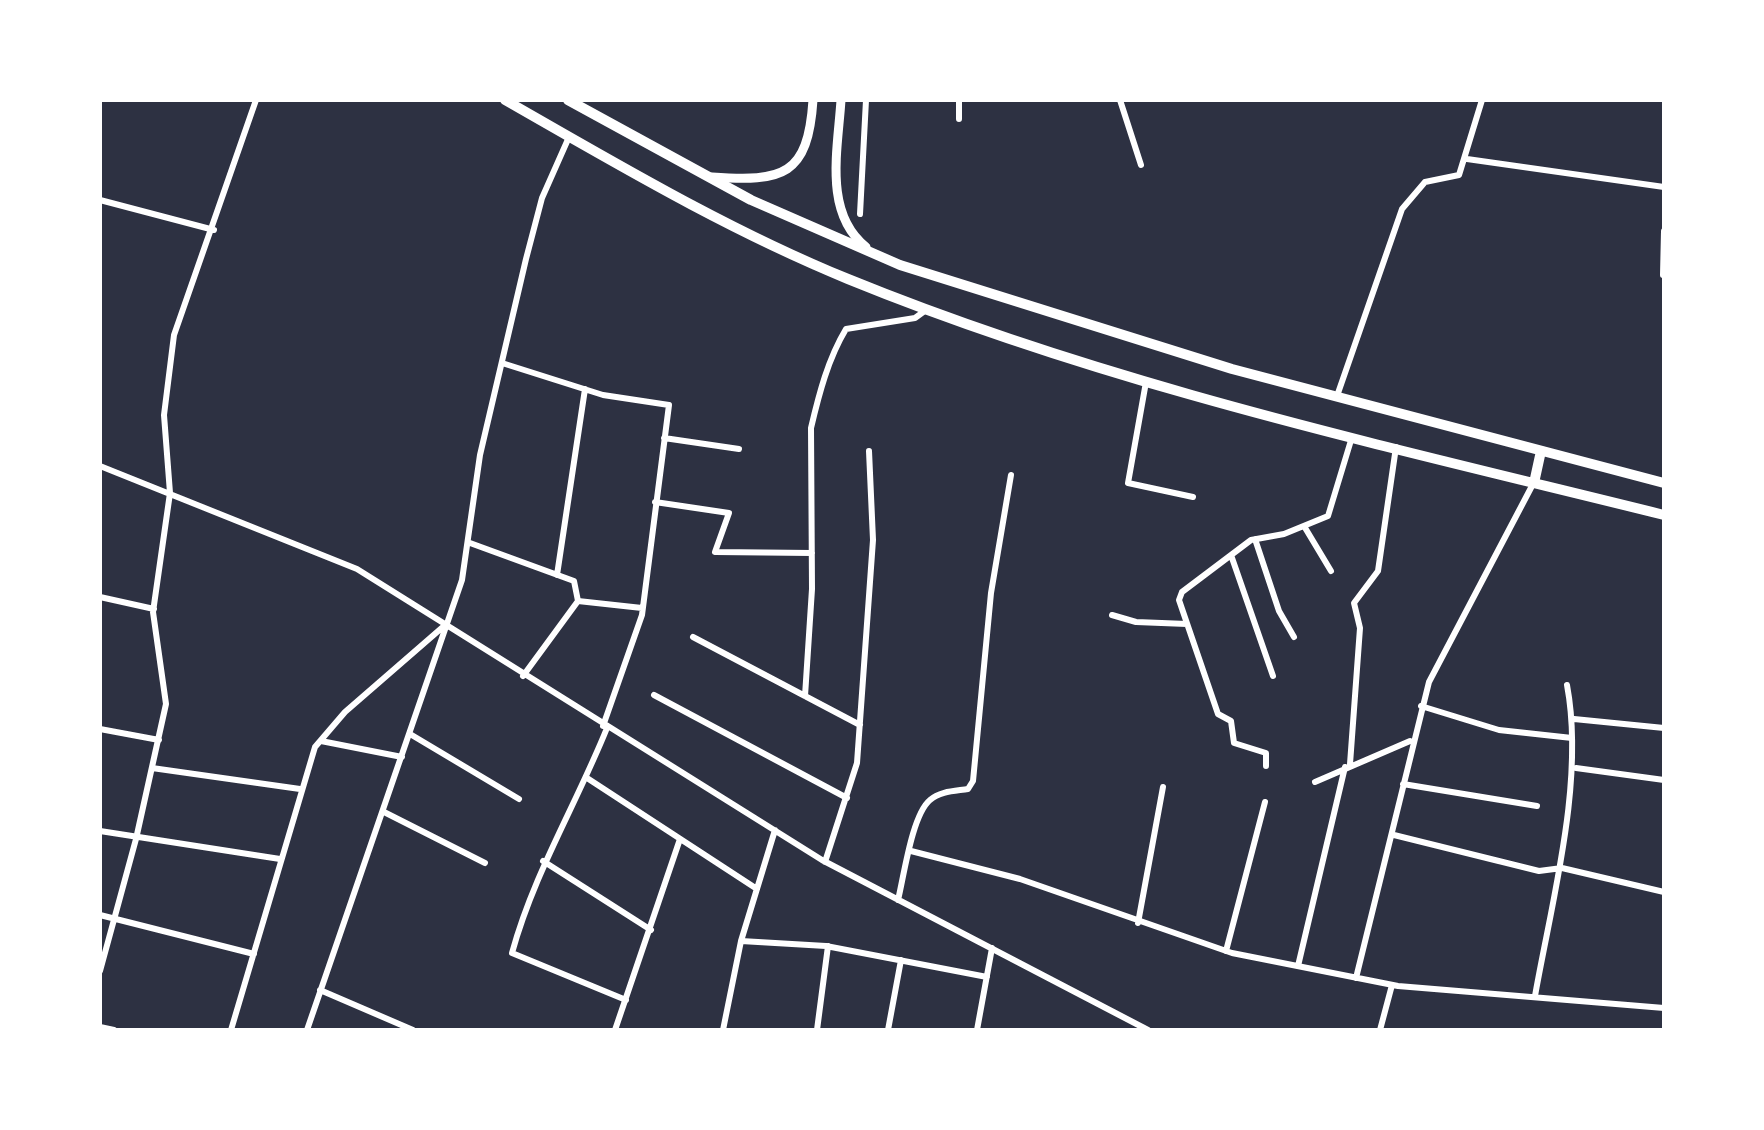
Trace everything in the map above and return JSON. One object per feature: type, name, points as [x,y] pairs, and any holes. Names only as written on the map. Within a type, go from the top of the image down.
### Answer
[{"type":"highway","points":[[505,100],[762,242],[926,310],[1146,380],[1664,515]]},
{"type":"highway","points":[[568,100],[704,176],[878,256],[1042,313],[1337,397],[1664,483]]},
{"type":"highway","points":[[1534,483],[1542,451]]},
{"type":"main road","points":[[704,176],[760,178],[781,172],[807,149],[813,100]]},
{"type":"main road","points":[[841,100],[840,212],[851,234],[878,256]]},
{"type":"street","points":[[100,971],[136,839],[166,704],[154,609],[170,493],[164,415],[174,335],[214,230],[256,100]]},
{"type":"street","points":[[860,214],[866,100]]},
{"type":"street","points":[[959,100],[959,119]]},
{"type":"street","points":[[1120,100],[1140,165]]},
{"type":"street","points":[[1337,397],[1402,209],[1425,182],[1456,178],[1466,159],[1482,100]]},
{"type":"street","points":[[307,1030],[384,812],[470,543],[480,454],[542,198],[569,136]]},
{"type":"street","points":[[1466,159],[1664,187]]},
{"type":"street","points":[[100,200],[214,230]]},
{"type":"street","points":[[1663,275],[1664,231]]},
{"type":"street","points":[[805,696],[812,553],[812,428],[835,347],[846,329],[915,318],[926,310]]},
{"type":"street","points":[[502,363],[585,389],[668,405],[642,608],[587,778],[543,861],[512,953],[626,1000]]},
{"type":"street","points":[[1146,380],[1128,483],[1193,497]]},
{"type":"street","points":[[557,575],[585,389]]},
{"type":"street","points":[[1266,766],[1266,752],[1234,743],[1231,721],[1218,714],[1178,600],[1182,592],[1255,539],[1304,526],[1333,511],[1352,436]]},
{"type":"street","points":[[664,438],[739,448]]},
{"type":"street","points":[[1298,966],[1348,765],[1360,628],[1354,603],[1378,571],[1396,447]]},
{"type":"street","points":[[825,862],[847,798],[860,726],[872,540],[869,452]]},
{"type":"street","points":[[100,466],[357,569],[522,676],[825,862],[1148,1030]]},
{"type":"street","points":[[898,900],[928,800],[941,793],[968,789],[972,781],[991,593],[1011,475]]},
{"type":"street","points":[[1356,978],[1394,835],[1422,706],[1468,602],[1534,483]]},
{"type":"street","points":[[655,502],[728,513],[715,552],[812,553]]},
{"type":"street","points":[[1304,526],[1330,571]]},
{"type":"street","points":[[1255,539],[1280,611],[1294,637]]},
{"type":"street","points":[[470,543],[574,581],[578,602],[522,676]]},
{"type":"street","points":[[1231,555],[1273,676]]},
{"type":"street","points":[[100,598],[154,609]]},
{"type":"street","points":[[578,602],[642,608]]},
{"type":"street","points":[[1112,614],[1136,622],[1187,624]]},
{"type":"street","points":[[231,1030],[306,764],[320,741],[359,699],[445,625]]},
{"type":"street","points":[[693,637],[860,726]]},
{"type":"street","points":[[1534,996],[1557,869],[1572,738],[1574,719],[1567,685]]},
{"type":"street","points":[[654,694],[847,798]]},
{"type":"street","points":[[1422,706],[1498,730],[1572,738]]},
{"type":"street","points":[[1574,719],[1664,728]]},
{"type":"street","points":[[100,729],[159,740]]},
{"type":"street","points":[[410,734],[519,799]]},
{"type":"street","points":[[1315,782],[1412,740]]},
{"type":"street","points":[[320,741],[402,757]]},
{"type":"street","points":[[152,768],[300,790]]},
{"type":"street","points":[[1576,768],[1664,780]]},
{"type":"street","points":[[587,778],[758,889]]},
{"type":"street","points":[[1404,784],[1537,806]]},
{"type":"street","points":[[1138,922],[1163,787]]},
{"type":"street","points":[[1226,951],[1265,802]]},
{"type":"street","points":[[384,812],[485,863]]},
{"type":"street","points":[[723,1030],[742,941],[775,830]]},
{"type":"street","points":[[100,831],[280,859]]},
{"type":"street","points":[[1394,835],[1539,871],[1557,869],[1664,892]]},
{"type":"street","points":[[615,1030],[680,838]]},
{"type":"street","points":[[910,851],[1020,879],[1226,951],[1298,966],[1392,985],[1664,1008]]},
{"type":"street","points":[[543,861],[652,930]]},
{"type":"street","points":[[100,915],[254,954]]},
{"type":"street","points":[[742,941],[828,946],[988,977]]},
{"type":"street","points":[[817,1030],[828,946]]},
{"type":"street","points":[[977,1030],[992,948]]},
{"type":"street","points":[[888,1030],[901,960]]},
{"type":"street","points":[[1380,1030],[1392,985]]},
{"type":"street","points":[[320,990],[413,1030]]},
{"type":"street","points":[[100,1027],[114,1030]]}]
